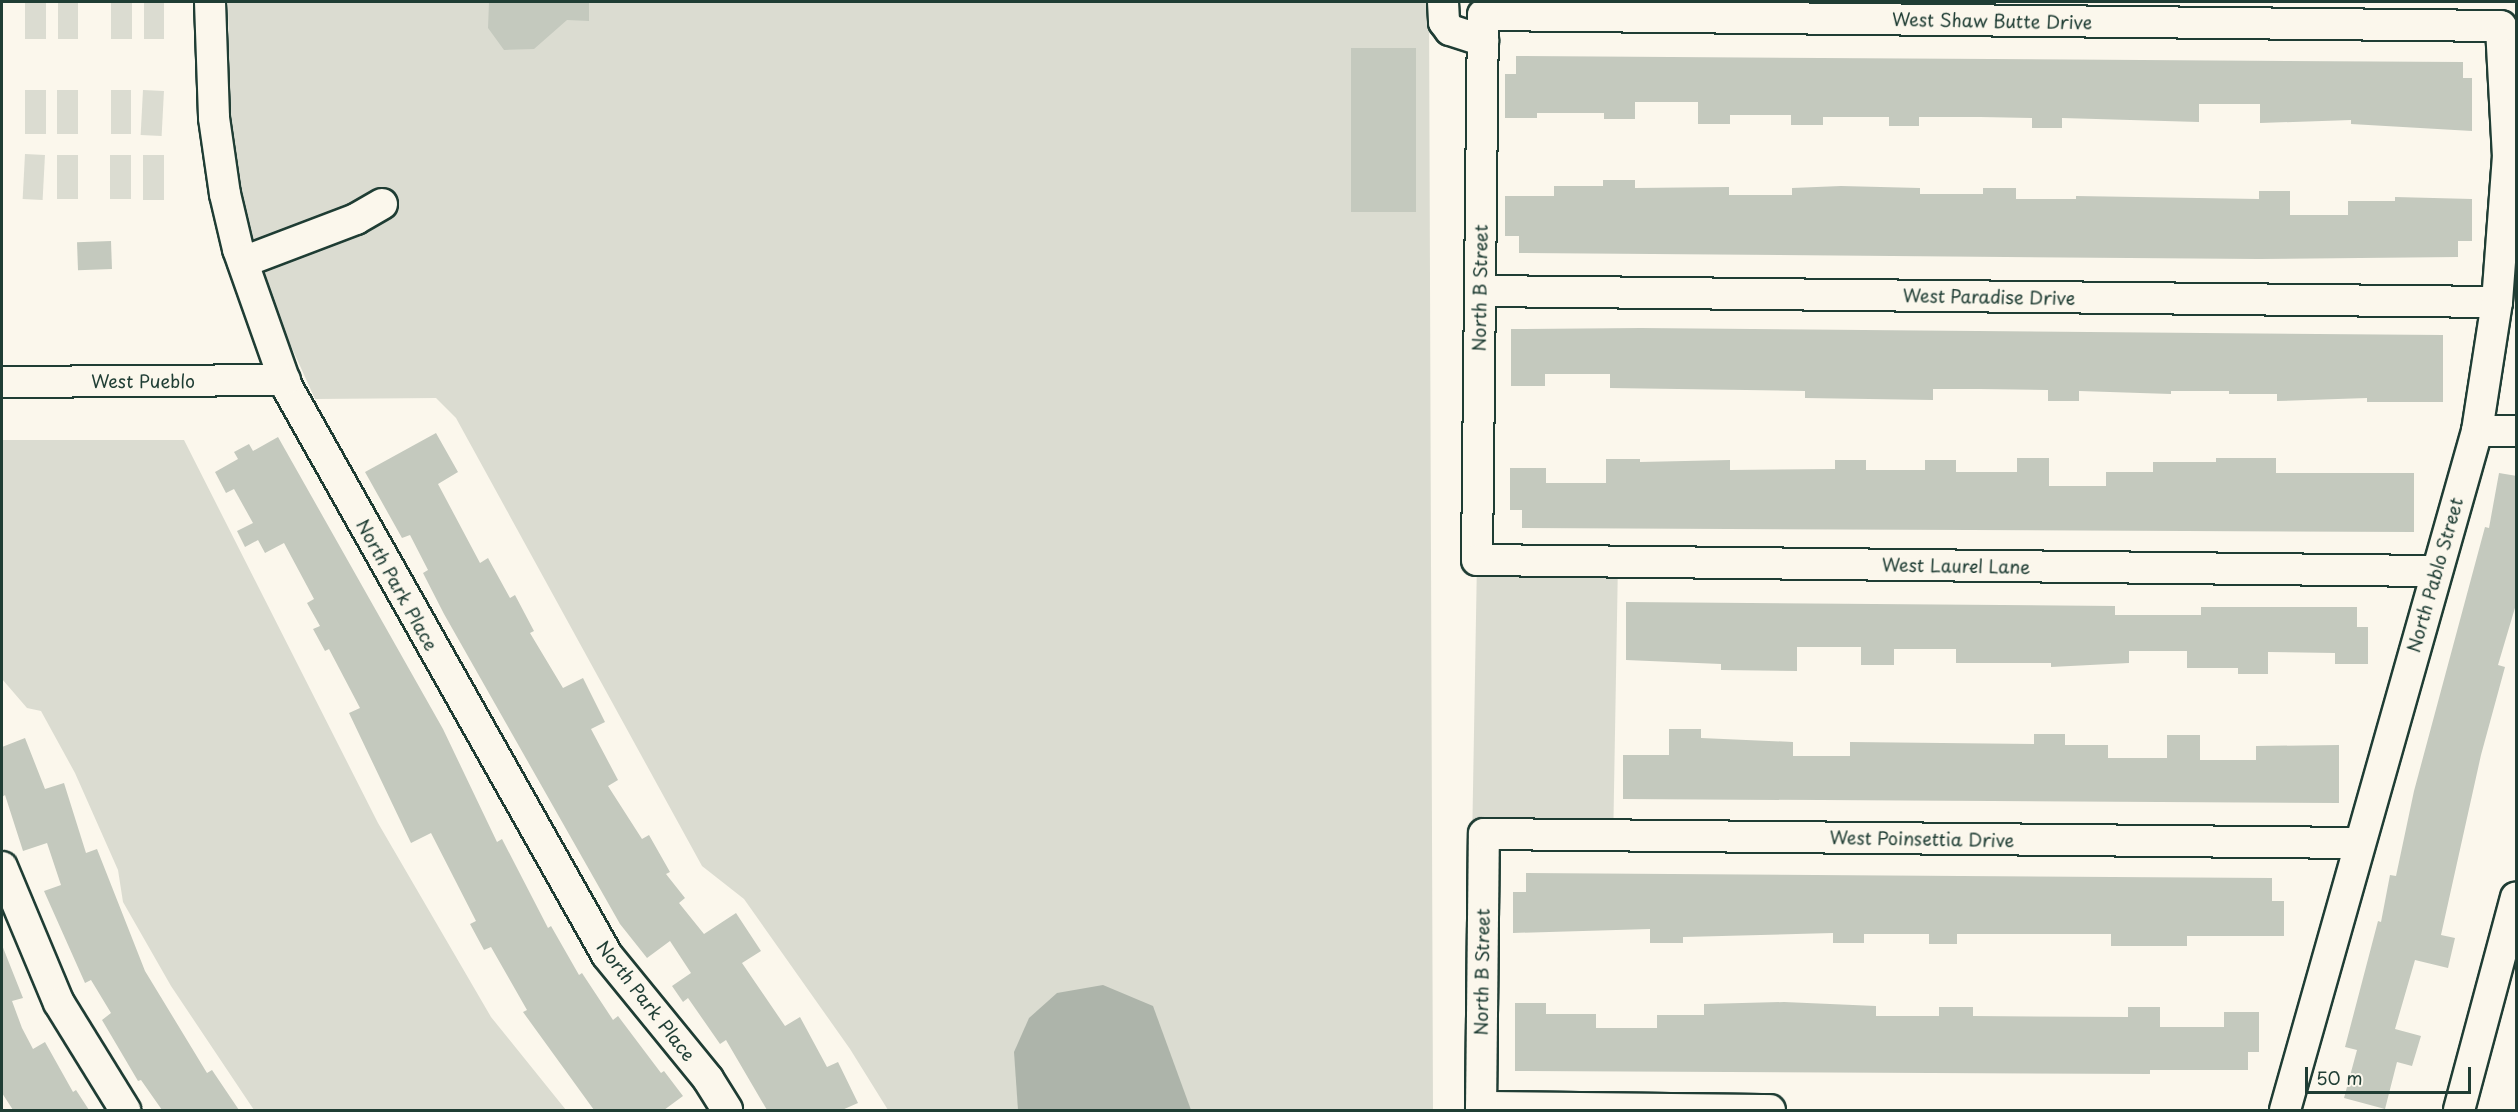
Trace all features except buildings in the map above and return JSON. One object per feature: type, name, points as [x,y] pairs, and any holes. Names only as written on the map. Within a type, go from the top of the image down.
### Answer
[{"type":"street","name":"North Park Place","points":[[210,2],[214,118],[225,194],[243,262],[285,380],[370,538],[607,955],[708,1079],[727,1110]]},
{"type":"street","name":"West Shaw Butte Drive","points":[[1443,2],[1444,22],[1450,30],[2058,11],[2500,26]]},
{"type":"street","name":"North Pablo Street","points":[[2285,1110],[2435,571],[2477,431],[2497,302],[2508,157],[2500,26]]},
{"type":"street","name":"North B Street","points":[[1477,560],[1482,28]]},
{"type":"street","points":[[243,262],[356,219],[382,204]]},
{"type":"street","name":"West Paradise Drive","points":[[1480,291],[2497,302]]},
{"type":"street","name":"West Pueblo","points":[[2,382],[285,380]]},
{"type":"street","points":[[2477,431],[2517,431]]},
{"type":"street","name":"West Laurel Lane","points":[[1477,560],[2435,571]]},
{"type":"street","name":"North B Street","points":[[1481,1109],[1484,834]]},
{"type":"street","name":"West Poinsettia Drive","points":[[1484,834],[2359,843]]},
{"type":"street","points":[[2,867],[59,1003],[126,1110]]},
{"type":"street","points":[[2460,1110],[2517,897]]},
{"type":"street","points":[[1481,1109],[1770,1110]]},
{"type":"shaded area","points":[[25,2],[46,2],[46,39],[25,39]]},
{"type":"shaded area","points":[[58,2],[78,2],[78,39],[58,39]]},
{"type":"shaded area","points":[[111,2],[132,2],[132,39],[111,39]]},
{"type":"shaded area","points":[[144,2],[164,2],[164,39],[144,39]]},
{"type":"shaded area","points":[[228,2],[1429,2],[1433,1110],[888,1110],[850,1049],[744,899],[702,866],[456,418],[436,398],[315,399],[267,293],[246,218],[230,109]]},
{"type":"shaded area","points":[[25,90],[46,90],[46,134],[25,134]]},
{"type":"shaded area","points":[[57,90],[78,90],[78,134],[57,134]]},
{"type":"shaded area","points":[[111,90],[131,90],[131,134],[111,134]]},
{"type":"shaded area","points":[[143,90],[164,91],[162,136],[141,135]]},
{"type":"shaded area","points":[[25,154],[45,155],[43,200],[23,199]]},
{"type":"shaded area","points":[[57,155],[78,155],[78,199],[57,199]]},
{"type":"shaded area","points":[[110,155],[131,155],[131,199],[110,199]]},
{"type":"shaded area","points":[[143,155],[164,155],[164,200],[143,200]]},
{"type":"shaded area","points":[[2,440],[184,440],[378,823],[491,1017],[566,1110],[254,1110],[171,986],[123,902],[118,870],[75,773],[41,711],[27,708],[2,679]]},
{"type":"shaded area","points":[[1477,560],[1618,562],[1613,836],[1472,834]]},
{"type":"shaded area","points":[[1103,985],[1153,1006],[1191,1110],[1018,1110],[1014,1052],[1029,1018],[1057,993]]}]
